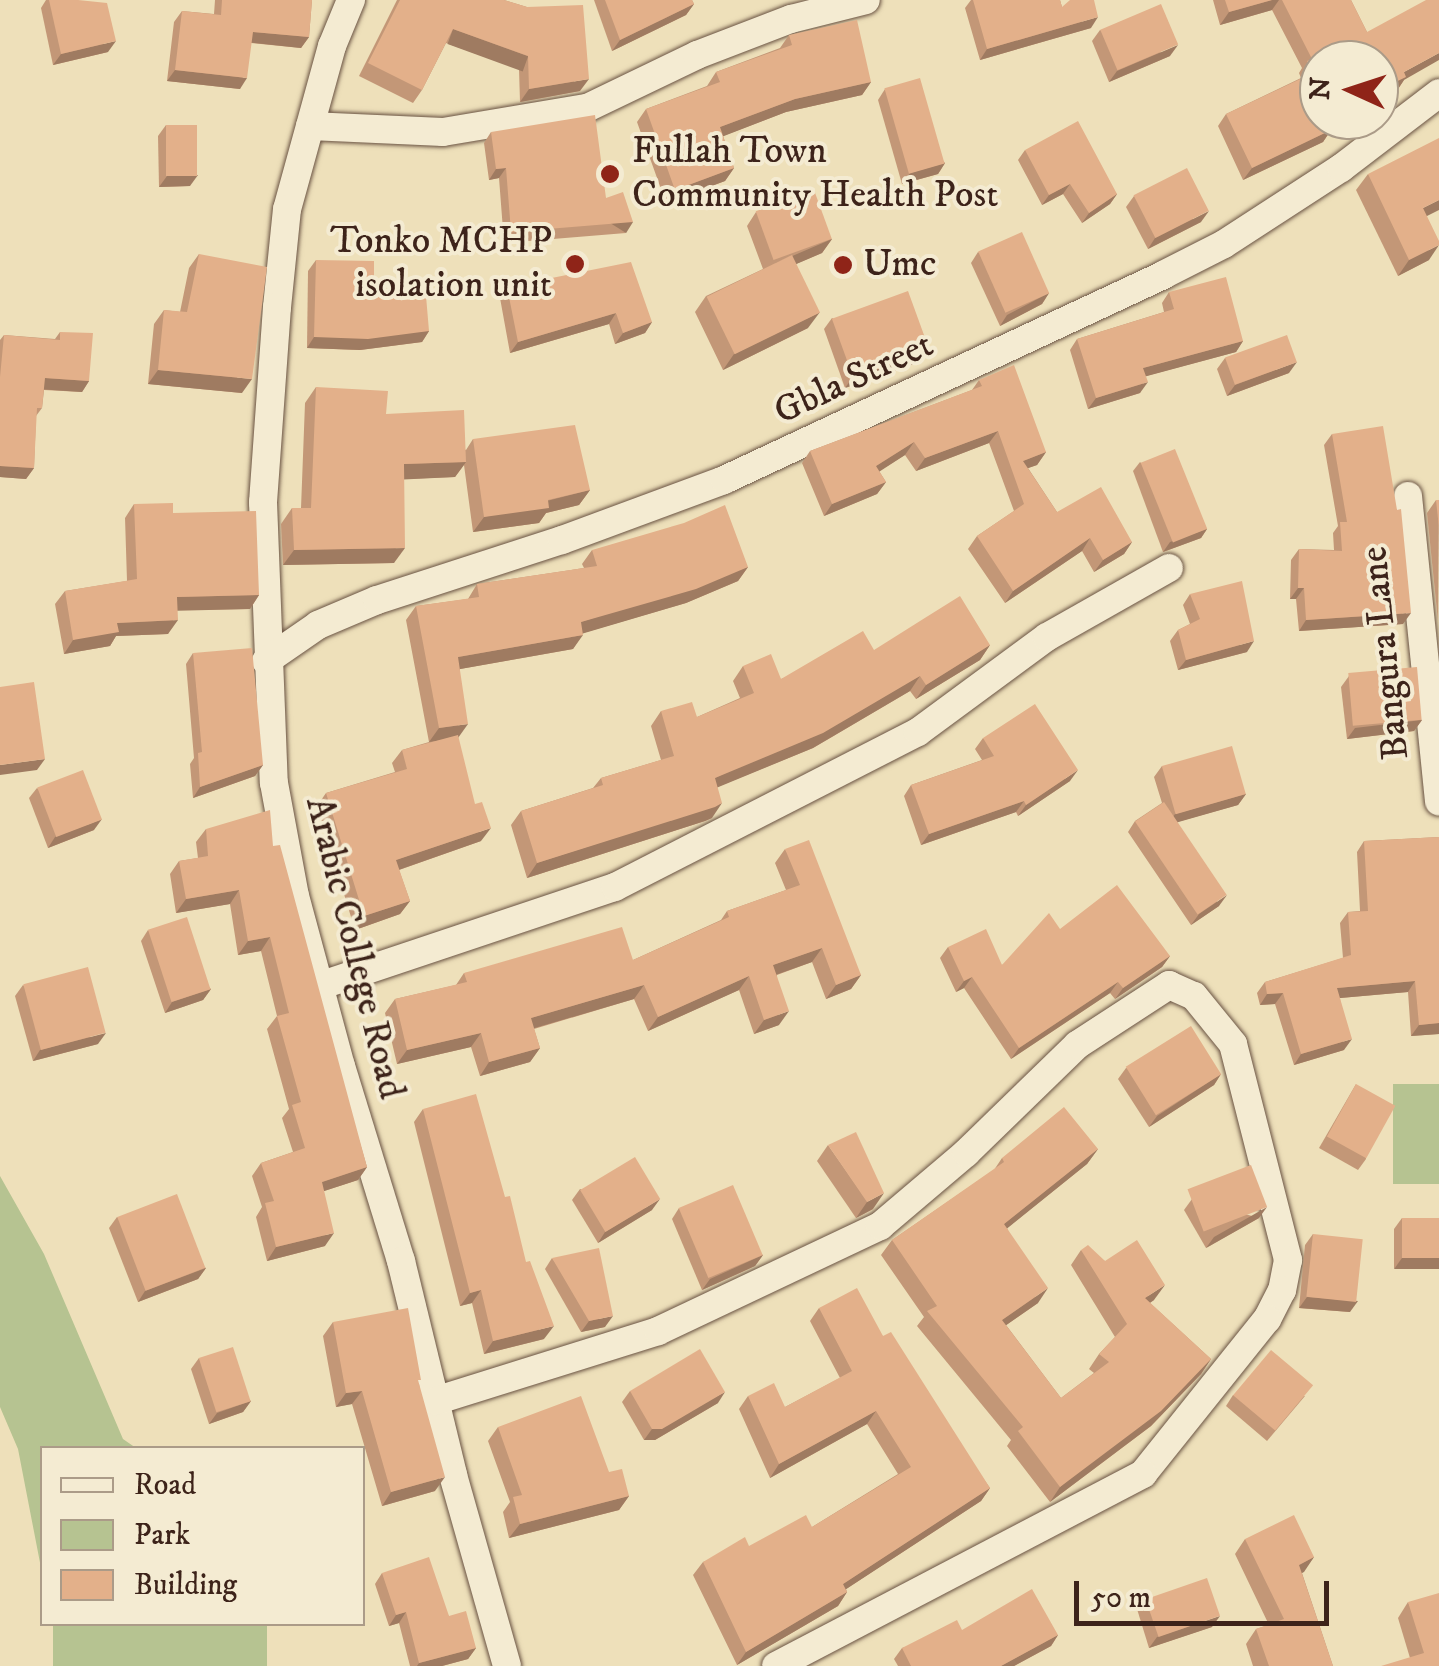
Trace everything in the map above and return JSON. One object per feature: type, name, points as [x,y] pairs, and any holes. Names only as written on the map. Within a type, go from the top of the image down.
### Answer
[{"type":"street","name":"Arabic College Road","points":[[351,0],[332,46],[287,209],[263,502],[266,661],[274,783],[295,896],[401,1260],[507,1666]]},
{"type":"street","points":[[310,126],[443,132],[587,108],[697,56],[791,20],[866,0]]},
{"type":"street","name":"Gbla Street","points":[[266,661],[318,626],[377,600],[562,540],[724,480],[1163,275],[1224,244],[1341,168],[1439,92]]},
{"type":"street","name":"Bangura Lane","points":[[1408,496],[1439,802]]},
{"type":"street","points":[[319,986],[615,887],[918,732],[1047,637],[1169,568]]},
{"type":"street","points":[[435,1401],[658,1331],[880,1226],[966,1153],[1077,1045],[1169,986],[1194,996],[1233,1044],[1288,1260],[1282,1290],[1267,1319],[1142,1474],[776,1666]]},
{"type":"green space","points":[[1393,1084],[1439,1084],[1439,1184],[1393,1184]]},
{"type":"green space","points":[[0,1176],[44,1254],[123,1439],[133,1446],[40,1446],[40,1563],[18,1449],[0,1407]]},
{"type":"green space","points":[[53,1626],[267,1626],[267,1666],[53,1666]]},
{"type":"building","points":[[49,0],[107,3],[116,41],[61,54]]},
{"type":"building","points":[[222,0],[312,0],[309,37],[253,32],[247,78],[175,70],[182,11],[221,15]]},
{"type":"building","points":[[400,0],[504,0],[527,7],[583,5],[589,79],[529,89],[528,56],[453,29],[422,90],[368,63]]},
{"type":"building","points":[[605,0],[692,0],[694,4],[620,40]]},
{"type":"building","points":[[973,0],[1060,0],[1062,7],[1070,0],[1094,0],[1098,17],[987,49]]},
{"type":"building","points":[[1225,0],[1272,0],[1229,12]]},
{"type":"building","points":[[1282,0],[1351,0],[1367,32],[1426,0],[1439,0],[1439,53],[1404,72],[1406,77],[1399,80],[1399,40],[1302,40]]},
{"type":"building","points":[[1161,4],[1178,45],[1117,70],[1100,30]]},
{"type":"building","points":[[857,20],[871,82],[795,99],[720,127],[734,168],[675,190],[646,109],[720,82],[716,72],[792,45],[789,35]]},
{"type":"building","points":[[920,78],[945,164],[909,174],[884,88]]},
{"type":"building","points":[[1299,80],[1299,140],[1310,140],[1252,168],[1226,114]]},
{"type":"building","points":[[595,115],[606,198],[623,192],[633,222],[511,232],[506,168],[496,169],[491,132]]},
{"type":"building","points":[[1078,121],[1117,194],[1089,213],[1070,184],[1049,195],[1025,150]]},
{"type":"building","points":[[166,125],[197,125],[197,176],[166,176]]},
{"type":"building","points":[[1439,138],[1439,200],[1423,208],[1439,245],[1409,260],[1368,174]]},
{"type":"building","points":[[1187,168],[1209,211],[1155,238],[1134,195]]},
{"type":"building","points":[[814,190],[832,239],[774,260],[756,211]]},
{"type":"building","points":[[1022,232],[1049,293],[1005,313],[978,252]]},
{"type":"building","points":[[199,254],[267,267],[252,379],[158,370],[164,310],[187,312]]},
{"type":"building","points":[[792,255],[820,313],[735,354],[707,297]]},
{"type":"building","points":[[316,260],[374,261],[374,290],[425,284],[429,331],[368,339],[314,337]]},
{"type":"building","points":[[631,262],[652,322],[623,333],[616,313],[518,342],[507,287]]},
{"type":"building","points":[[1226,277],[1243,341],[1143,368],[1148,382],[1096,398],[1077,339],[1174,309],[1169,292]]},
{"type":"building","points":[[908,291],[930,350],[853,378],[832,319]]},
{"type":"building","points":[[60,332],[93,333],[89,381],[45,378],[42,408],[37,408],[34,468],[0,466],[4,335],[60,340]]},
{"type":"building","points":[[1287,335],[1297,362],[1235,385],[1225,358]]},
{"type":"building","points":[[1014,365],[1046,452],[1023,461],[1057,512],[1101,487],[1132,542],[1103,560],[1090,538],[1013,591],[977,536],[1024,504],[998,431],[925,458],[914,442],[876,466],[886,482],[832,504],[810,451],[982,386],[979,380]]},
{"type":"building","points":[[316,387],[388,391],[386,414],[464,410],[466,462],[404,464],[405,548],[294,550],[292,508],[311,508]]},
{"type":"building","points":[[575,425],[590,490],[548,500],[549,508],[484,517],[473,439]]},
{"type":"building","points":[[1383,426],[1397,510],[1401,509],[1411,613],[1306,620],[1304,588],[1298,588],[1299,549],[1342,551],[1340,522],[1347,522],[1332,434]]},
{"type":"building","points":[[1175,449],[1207,529],[1173,543],[1141,463]]},
{"type":"building","points":[[173,503],[173,513],[256,511],[259,595],[177,597],[178,620],[117,623],[119,632],[73,640],[65,591],[137,579],[134,504]]},
{"type":"building","points":[[725,505],[748,567],[696,589],[581,622],[583,635],[458,657],[468,724],[439,728],[416,606],[479,597],[477,584],[597,566],[592,550],[684,523]]},
{"type":"building","points":[[1242,581],[1254,641],[1186,660],[1178,630],[1200,619],[1190,594]]},
{"type":"building","points":[[960,596],[990,645],[926,685],[920,676],[823,733],[715,778],[722,803],[715,807],[537,863],[521,811],[603,785],[601,778],[674,756],[661,711],[692,702],[697,717],[754,693],[743,666],[771,654],[781,679],[863,631],[874,650]]},
{"type":"building","points":[[252,648],[263,765],[200,787],[198,753],[202,752],[193,653]]},
{"type":"building","points":[[1417,667],[1422,720],[1353,726],[1348,673]]},
{"type":"building","points":[[34,682],[45,759],[0,765],[0,687]]},
{"type":"building","points":[[1035,704],[1078,770],[1026,805],[1024,801],[929,834],[911,785],[994,756],[983,738]]},
{"type":"building","points":[[458,735],[475,804],[482,802],[491,828],[396,860],[410,901],[364,916],[326,793],[407,769],[402,750]]},
{"type":"building","points":[[1232,746],[1246,794],[1176,814],[1162,766]]},
{"type":"building","points":[[83,770],[102,819],[56,837],[37,788]]},
{"type":"building","points":[[1164,802],[1227,895],[1198,914],[1135,822]]},
{"type":"building","points":[[270,810],[273,846],[280,845],[367,1167],[322,1182],[334,1233],[276,1247],[265,1203],[274,1201],[261,1163],[305,1148],[292,1105],[301,1102],[277,1016],[289,1013],[270,937],[248,941],[239,890],[186,899],[179,861],[208,856],[206,829]]},
{"type":"building","points":[[1439,837],[1439,1023],[1419,1025],[1415,981],[1337,988],[1352,1039],[1301,1054],[1283,993],[1267,994],[1265,982],[1351,955],[1348,912],[1368,911],[1364,841]]},
{"type":"building","points":[[809,840],[861,975],[836,985],[822,948],[773,965],[789,1011],[764,1020],[749,976],[658,1017],[644,985],[531,1018],[540,1048],[489,1062],[481,1033],[407,1050],[395,999],[467,982],[464,973],[622,927],[633,960],[729,917],[727,911],[800,885],[785,849]]},
{"type":"building","points":[[1117,885],[1170,956],[1123,988],[1118,982],[1019,1048],[972,977],[964,981],[948,947],[986,929],[1002,965],[1049,913],[1060,929]]},
{"type":"building","points":[[187,917],[210,989],[171,1002],[148,930]]},
{"type":"building","points":[[88,967],[106,1033],[41,1050],[23,984]]},
{"type":"building","points":[[1191,1026],[1221,1074],[1156,1115],[1126,1067]]},
{"type":"building","points":[[1356,1084],[1395,1106],[1366,1158],[1327,1136]]},
{"type":"building","points":[[476,1094],[505,1197],[510,1196],[526,1262],[530,1261],[554,1326],[493,1341],[481,1290],[470,1293],[423,1109]]},
{"type":"building","points":[[1064,1107],[1098,1149],[1004,1224],[1048,1288],[1002,1320],[1061,1398],[1109,1362],[1099,1354],[1127,1324],[1081,1250],[1088,1245],[1105,1261],[1137,1240],[1165,1285],[1145,1298],[1211,1359],[1161,1411],[1060,1487],[1018,1431],[1023,1427],[927,1311],[937,1306],[892,1240],[1004,1162],[1002,1158]]},
{"type":"building","points":[[856,1132],[884,1193],[867,1202],[828,1145]]},
{"type":"building","points":[[635,1157],[660,1199],[605,1232],[580,1190]]},
{"type":"building","points":[[1251,1165],[1267,1207],[1204,1231],[1188,1189]]},
{"type":"building","points":[[733,1185],[763,1255],[708,1278],[679,1208]]},
{"type":"building","points":[[177,1194],[205,1268],[146,1291],[117,1217]]},
{"type":"building","points":[[1402,1218],[1439,1218],[1439,1258],[1402,1258]]},
{"type":"building","points":[[1313,1234],[1363,1239],[1356,1302],[1306,1297]]},
{"type":"building","points":[[599,1248],[613,1316],[589,1321],[552,1258]]},
{"type":"building","points":[[857,1288],[883,1336],[891,1332],[990,1488],[843,1584],[847,1592],[746,1652],[703,1562],[745,1537],[749,1546],[806,1515],[812,1527],[911,1467],[876,1411],[779,1464],[748,1396],[774,1383],[785,1407],[852,1371],[819,1308]]},
{"type":"building","points":[[408,1308],[418,1380],[445,1477],[391,1492],[362,1391],[346,1393],[333,1322]]},
{"type":"building","points":[[233,1347],[251,1401],[216,1412],[199,1358]]},
{"type":"building","points":[[700,1349],[725,1392],[662,1429],[652,1429],[630,1391]]},
{"type":"building","points":[[1271,1350],[1313,1385],[1275,1431],[1233,1395]]},
{"type":"building","points":[[581,1396],[609,1472],[622,1469],[629,1496],[520,1524],[513,1497],[522,1495],[498,1427]]},
{"type":"building","points":[[1294,1515],[1314,1557],[1299,1565],[1333,1666],[1269,1666],[1256,1629],[1284,1619],[1245,1539]]},
{"type":"building","points":[[429,1557],[449,1616],[466,1611],[476,1648],[419,1663],[406,1612],[396,1615],[382,1573]]},
{"type":"building","points":[[1207,1578],[1220,1616],[1159,1637],[1146,1599]]},
{"type":"building","points":[[1032,1589],[1058,1635],[1001,1666],[911,1666],[902,1648],[957,1620],[962,1630]]},
{"type":"building","points":[[1439,1593],[1439,1666],[1381,1666],[1424,1653],[1408,1602]]},
{"type":"place","name":"Fullah Town Community Health Post","points":[[610,174]]},
{"type":"place","name":"Tonko MCHP isolation unit","points":[[575,264]]},
{"type":"place","name":"Umc","points":[[843,265]]}]
